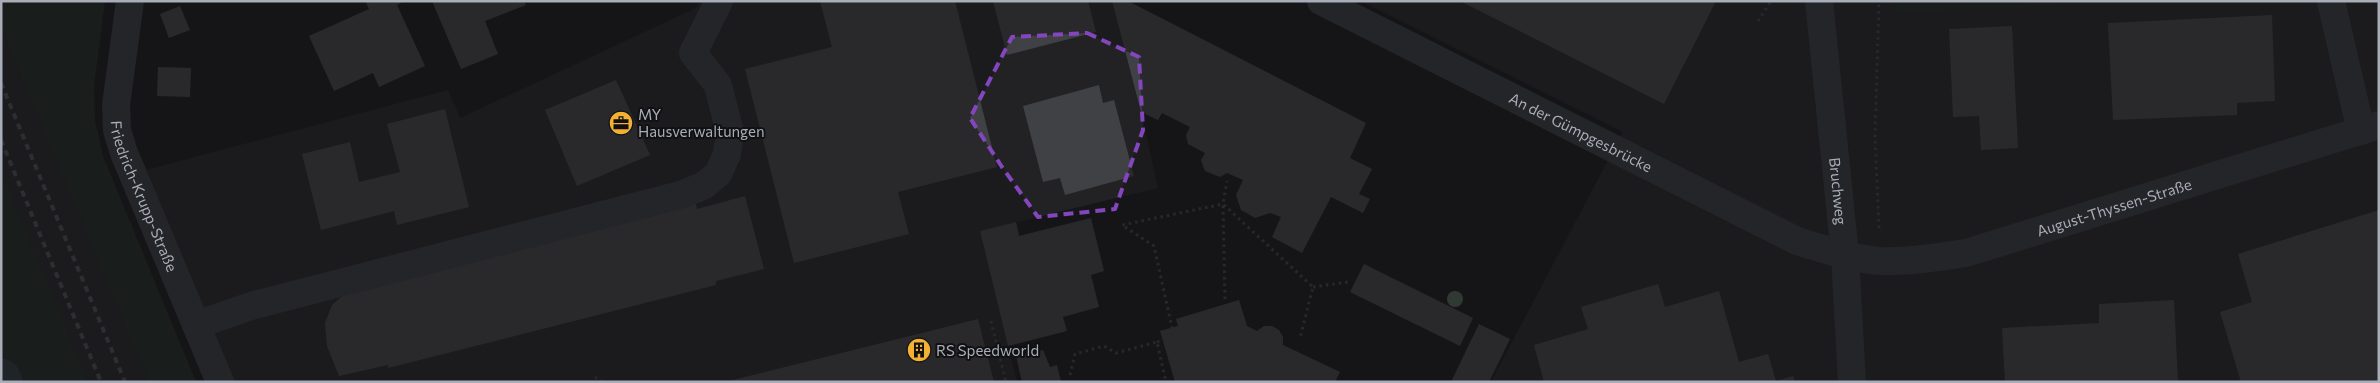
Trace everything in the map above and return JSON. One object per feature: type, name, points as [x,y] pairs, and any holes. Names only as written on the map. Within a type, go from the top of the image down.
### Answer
[{"type":"street","name":"Friedrich-Krupp-Straße","points":[[130,1],[116,104],[117,130],[124,153],[220,382]]},
{"type":"street","points":[[196,325],[251,306],[680,195],[703,186],[718,174],[728,154],[730,133],[718,85],[693,53],[719,1]]},
{"type":"street","name":"An der Gümpgesbrücke","points":[[1321,1],[1797,241],[1845,255]]},
{"type":"street","name":"Bruchweg","points":[[1819,1],[1845,255],[1852,382]]},
{"type":"street","points":[[2331,1],[2370,128]]},
{"type":"street","name":"August-Thyssen-Straße","points":[[1845,255],[1880,261],[1923,259],[1966,253],[2370,128]]},
{"type":"path","points":[[1758,21],[1771,1]]},
{"type":"path","points":[[1879,1],[1875,137],[1880,261]]},
{"type":"path","points":[[1226,181],[1223,204],[1226,298]]},
{"type":"path","points":[[1223,204],[1313,287]]},
{"type":"path","points":[[1070,375],[1075,354],[1104,346],[1116,353],[1174,337],[1154,246],[1122,225],[1223,204]]},
{"type":"path","points":[[1313,287],[1348,282]]},
{"type":"path","points":[[1300,338],[1313,287]]},
{"type":"path","points":[[991,321],[1006,382]]},
{"type":"path","points":[[1157,342],[1166,382]]},
{"type":"path","points":[[595,378],[602,382]]},
{"type":"highlighted area","points":[[1087,33],[1139,57],[1143,130],[1115,209],[1038,217],[970,118],[1012,37]]},
{"type":"shaded area","points":[[1,1],[105,1],[94,86],[95,121],[103,156],[196,382],[149,382],[1,28]]},
{"type":"shaded area","points":[[700,1],[1112,1],[1141,112],[1158,188],[980,231],[1017,382],[234,382],[146,170],[448,90],[460,118],[696,8]]},
{"type":"shaded area","points":[[1361,1],[2379,1],[2379,382],[1491,382],[1623,132]]},
{"type":"shaded area","points":[[1894,1],[2084,1],[2083,5],[1894,12]]},
{"type":"shaded area","points":[[1,28],[149,382],[88,382],[1,173]]},
{"type":"shaded area","points":[[1,173],[13,200],[88,382],[1,382]]},
{"type":"building","points":[[365,1],[404,1],[397,5],[425,66],[379,87],[373,73],[334,91],[309,36],[369,9]]},
{"type":"building","points":[[432,1],[524,1],[526,5],[485,21],[498,54],[461,69]]},
{"type":"building","points":[[820,1],[955,1],[997,167],[898,192],[909,234],[794,263],[745,69],[832,47]]},
{"type":"building","points":[[993,1],[1088,1],[1096,32],[1007,55]]},
{"type":"building","points":[[1112,1],[1128,1],[1366,123],[1350,158],[1372,169],[1359,194],[1370,199],[1363,213],[1331,197],[1302,253],[1272,237],[1281,217],[1270,213],[1255,218],[1241,210],[1236,195],[1243,180],[1227,173],[1220,177],[1205,171],[1201,160],[1205,153],[1188,144],[1186,135],[1190,127],[1162,113],[1158,120],[1141,112]]},
{"type":"building","points":[[1460,1],[1716,1],[1664,104]]},
{"type":"building","points":[[180,6],[190,30],[169,38],[160,14]]},
{"type":"building","points":[[2272,15],[2275,101],[2237,103],[2237,115],[2113,120],[2108,23]]},
{"type":"building","points":[[2012,26],[2018,148],[1981,150],[1979,116],[1953,117],[1949,29]]},
{"type":"building","points":[[158,67],[191,68],[190,97],[157,96]]},
{"type":"building","points":[[616,80],[650,155],[577,186],[545,110]]},
{"type":"building","points":[[1099,85],[1103,103],[1114,100],[1134,176],[1065,195],[1060,178],[1043,182],[1023,106]]},
{"type":"building","points":[[445,109],[469,207],[397,225],[394,211],[321,230],[302,154],[350,142],[359,182],[400,172],[387,124]]},
{"type":"building","points":[[745,196],[764,269],[716,281],[716,285],[388,368],[388,365],[339,376],[327,346],[325,323],[332,305],[348,291],[695,199],[697,209]]},
{"type":"building","points":[[2379,210],[2379,382],[2241,382],[2220,312],[2252,302],[2238,254]]},
{"type":"building","points":[[1091,218],[1104,271],[1091,275],[1099,307],[1063,317],[1067,331],[1008,346],[980,231],[1016,222],[1019,236]]},
{"type":"building","points":[[1364,264],[1473,318],[1460,346],[1350,292]]},
{"type":"building","points":[[1658,284],[1665,307],[1719,291],[1739,362],[1768,354],[1776,381],[1793,376],[1795,382],[1544,382],[1534,345],[1588,329],[1581,307]]},
{"type":"building","points":[[1239,300],[1247,326],[1257,331],[1264,326],[1272,326],[1279,330],[1283,337],[1283,345],[1340,372],[1335,382],[1221,382],[1217,380],[1218,382],[1175,382],[1160,331],[1178,326],[1176,319]]},
{"type":"building","points":[[2174,300],[2178,382],[2005,382],[2002,328],[2099,323],[2099,304]]},
{"type":"building","name":"RS Speedworld","points":[[978,319],[994,382],[729,382],[729,381]]},
{"type":"building","points":[[1479,324],[1510,339],[1489,382],[1451,382]]},
{"type":"building","points":[[1043,350],[1050,367],[1057,365],[1061,382],[1022,382],[1016,356]]},
{"type":"waterway","points":[[1,378],[3,382]]},
{"type":"railway","points":[[1,83],[125,382]]},
{"type":"railway","points":[[1,140],[101,382]]},
{"type":"place","name":"MY Hausverwaltungen","points":[[621,123]]},
{"type":"place","name":"RS Speedworld","points":[[919,350]]}]
